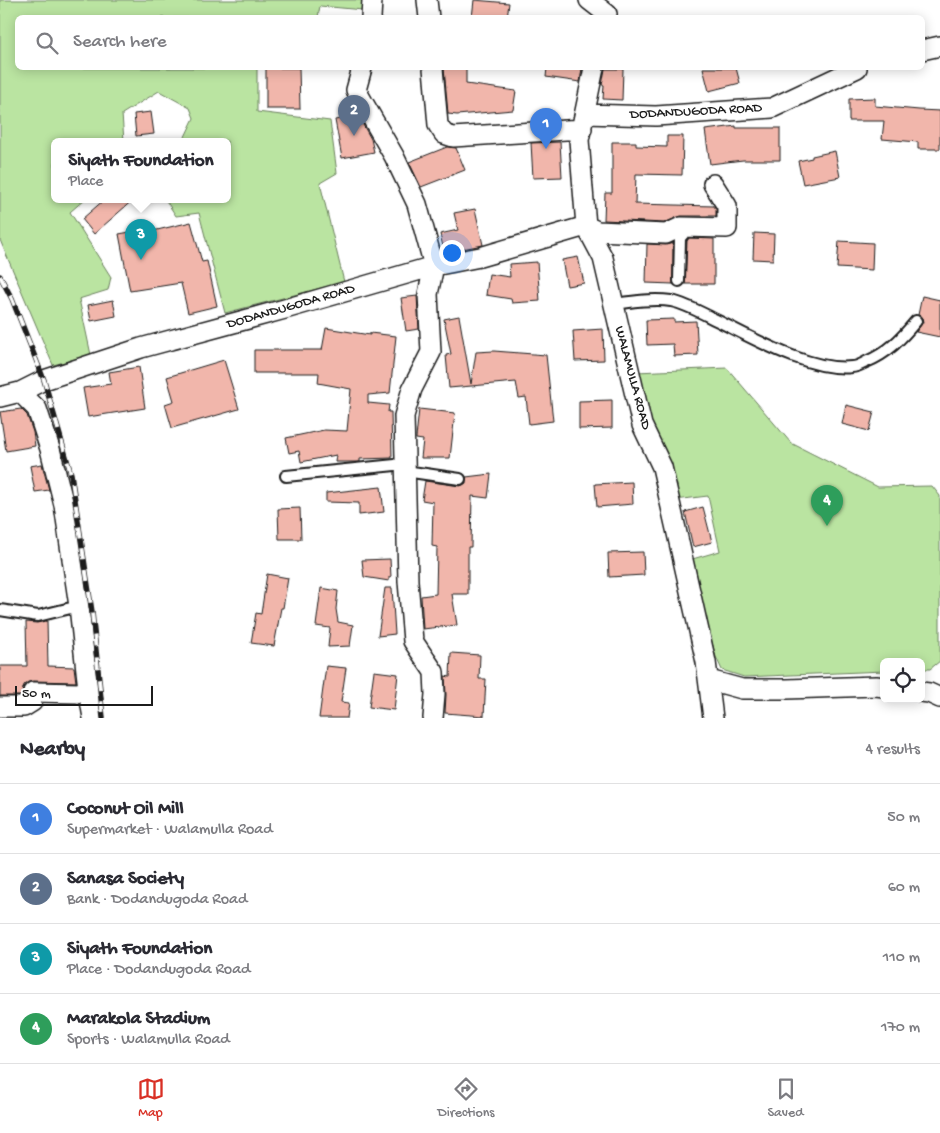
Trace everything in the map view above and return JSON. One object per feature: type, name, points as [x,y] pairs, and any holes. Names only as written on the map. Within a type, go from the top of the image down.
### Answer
[{"type":"street","points":[[371,15],[372,0]]},
{"type":"street","points":[[428,0],[429,15]]},
{"type":"street","points":[[589,0],[608,10]]},
{"type":"street","points":[[925,49],[940,46]]},
{"type":"street","points":[[361,70],[356,90],[394,156],[417,204],[434,266],[428,294],[431,352],[412,389],[404,416],[408,581],[413,641],[434,672],[436,694],[434,718]]},
{"type":"street","name":"DODANDUGODA ROAD","points":[[433,70],[438,125],[444,134],[453,137],[583,121],[772,108],[853,70]]},
{"type":"street","name":"WALAMULLA ROAD","points":[[594,70],[579,140],[586,226],[603,258],[642,425],[662,467],[706,662],[713,718]]},
{"type":"street","points":[[586,226],[597,231],[666,234],[681,227],[727,228],[727,206],[712,184]]},
{"type":"street","name":"DODANDUGODA ROAD","points":[[0,397],[20,392],[44,380],[142,348],[294,307],[434,266],[480,257],[586,226]]},
{"type":"street","points":[[20,392],[37,409],[50,449],[64,505],[93,718]]},
{"type":"street","points":[[709,680],[742,688],[880,686]]},
{"type":"street","points":[[0,707],[24,707],[32,702],[33,692],[79,693],[88,688]]},
{"type":"lane","points":[[679,281],[680,238],[690,227]]},
{"type":"lane","points":[[613,304],[644,300],[671,301],[693,308],[767,345],[827,367],[854,367],[876,358],[897,343],[916,321]]},
{"type":"lane","points":[[286,476],[405,468],[460,479]]},
{"type":"lane","points":[[0,610],[38,616],[79,606]]},
{"type":"green space","points":[[0,0],[364,0],[363,10],[320,6],[318,15],[15,15],[15,70],[257,70],[257,112],[330,121],[337,173],[320,183],[344,282],[225,313],[199,213],[176,216],[168,203],[231,203],[231,138],[184,138],[194,118],[190,108],[159,91],[122,114],[124,138],[51,138],[51,203],[80,203],[70,212],[111,277],[108,290],[79,299],[91,355],[53,365],[0,240]]},
{"type":"green space","points":[[727,368],[791,443],[878,487],[932,486],[940,496],[940,661],[930,669],[925,669],[925,658],[880,658],[880,671],[744,677],[722,670],[716,657],[689,560],[720,551],[708,496],[675,500],[649,423],[636,372]]},
{"type":"building","points":[[474,0],[509,3],[507,15],[472,15]]},
{"type":"building","points":[[266,70],[299,70],[300,109],[266,109]]},
{"type":"building","points":[[444,70],[466,70],[466,84],[516,91],[513,110],[457,115],[448,114]]},
{"type":"building","points":[[547,70],[582,70],[580,82],[546,77]]},
{"type":"building","points":[[605,70],[623,70],[622,100],[603,99],[604,85],[602,85]]},
{"type":"building","points":[[704,70],[737,70],[740,83],[709,91]]},
{"type":"building","points":[[875,98],[875,106],[940,111],[940,149],[918,149],[918,142],[882,139],[884,121],[849,121],[849,99]]},
{"type":"building","points":[[151,112],[154,134],[136,136],[134,114]]},
{"type":"building","points":[[358,116],[371,139],[374,152],[342,158],[335,120]]},
{"type":"building","points":[[736,126],[736,128],[780,128],[780,160],[743,160],[710,164],[705,130]]},
{"type":"building","points":[[667,136],[683,136],[682,175],[636,174],[635,204],[714,206],[716,216],[681,216],[664,223],[604,220],[605,193],[612,193],[612,142],[636,142],[636,146],[667,147]]},
{"type":"building","points":[[560,142],[562,177],[533,178],[531,143]]},
{"type":"building","points":[[447,147],[456,148],[465,170],[421,187],[409,162]]},
{"type":"building","points":[[835,151],[840,177],[803,184],[798,161]]},
{"type":"building","points":[[100,203],[129,203],[94,234],[82,219]]},
{"type":"building","points":[[475,209],[483,245],[444,251],[440,234],[458,230],[454,213]]},
{"type":"building","points":[[191,222],[202,262],[207,261],[217,306],[188,313],[181,283],[130,291],[119,234],[153,228],[153,231]]},
{"type":"building","points":[[754,233],[774,234],[773,260],[753,259]]},
{"type":"building","points":[[689,238],[714,239],[714,284],[685,284],[687,241]]},
{"type":"building","points":[[839,241],[873,243],[872,270],[837,268]]},
{"type":"building","points":[[673,243],[673,284],[646,283],[647,244],[666,245]]},
{"type":"building","points":[[578,257],[584,283],[567,286],[562,260]]},
{"type":"building","points":[[537,262],[540,301],[512,303],[511,299],[486,295],[489,274],[510,277],[509,264]]},
{"type":"building","points":[[417,296],[419,329],[406,331],[401,298]]},
{"type":"building","points":[[922,296],[940,300],[940,337],[916,332],[923,322],[922,318],[918,315]]},
{"type":"building","points":[[113,300],[116,316],[91,321],[88,305]]},
{"type":"building","points":[[459,316],[471,384],[476,352],[494,351],[546,355],[553,421],[529,424],[526,397],[519,398],[516,382],[449,388],[446,355],[451,354],[444,319]]},
{"type":"building","points":[[674,319],[674,322],[696,321],[698,355],[674,356],[673,344],[647,345],[646,320]]},
{"type":"building","points":[[326,328],[370,335],[370,333],[396,336],[390,393],[368,395],[368,403],[389,405],[388,412],[391,412],[392,458],[360,459],[360,462],[335,462],[336,455],[301,462],[299,451],[289,453],[286,438],[324,430],[347,431],[351,389],[318,383],[319,373],[254,373],[254,350],[322,350]]},
{"type":"building","points":[[603,329],[604,360],[575,361],[573,331]]},
{"type":"building","points":[[224,360],[239,409],[172,428],[165,404],[174,401],[167,377]]},
{"type":"building","points":[[139,367],[145,408],[88,417],[83,388],[111,384],[109,372]]},
{"type":"building","points":[[612,400],[612,428],[579,429],[579,401]]},
{"type":"building","points":[[846,405],[874,412],[869,431],[842,424]]},
{"type":"building","points":[[21,409],[27,415],[33,432],[35,446],[6,451],[0,412]]},
{"type":"building","points":[[419,409],[455,413],[450,458],[421,458],[423,440],[416,439]]},
{"type":"building","points":[[42,464],[49,490],[35,492],[30,466]]},
{"type":"building","points":[[491,474],[488,498],[472,496],[471,547],[468,547],[468,594],[452,594],[457,625],[423,629],[421,596],[436,594],[437,547],[432,546],[433,502],[422,500],[425,481],[460,486],[466,483],[466,477]]},
{"type":"building","points":[[632,482],[633,504],[597,507],[595,484]]},
{"type":"building","points":[[381,487],[384,512],[359,515],[359,503],[326,502],[326,493]]},
{"type":"building","points":[[703,507],[712,542],[693,547],[685,512]]},
{"type":"building","points":[[300,508],[301,539],[279,539],[278,509]]},
{"type":"building","points":[[643,552],[644,575],[609,577],[608,553]]},
{"type":"building","points":[[390,559],[391,577],[389,577],[389,581],[364,577],[362,560]]},
{"type":"building","points":[[267,574],[288,578],[274,646],[251,643],[256,613],[261,614]]},
{"type":"building","points":[[321,588],[338,591],[336,609],[338,622],[353,625],[350,646],[328,647],[330,628],[316,626]]},
{"type":"building","points":[[385,588],[392,588],[395,634],[378,636]]},
{"type":"building","points":[[47,621],[48,666],[74,667],[76,682],[33,681],[24,685],[21,696],[0,696],[0,666],[27,666],[26,622],[37,623]]},
{"type":"building","points":[[451,653],[480,655],[479,679],[486,679],[484,716],[445,713],[445,676],[450,677]]},
{"type":"building","points":[[326,666],[346,668],[341,702],[349,703],[347,718],[319,718]]},
{"type":"building","points":[[374,671],[398,674],[394,710],[369,707]]},
{"type":"railway","points":[[0,276],[12,299],[44,380],[71,474],[92,612],[103,718]]},
{"type":"place","name":"Sanasa Society","points":[[354,136]]},
{"type":"place","name":"Coconut Oil Mill","points":[[546,149]]},
{"type":"place","name":"Siyath Foundation","points":[[141,260]]},
{"type":"place","name":"Marakola Stadium","points":[[827,526]]}]
